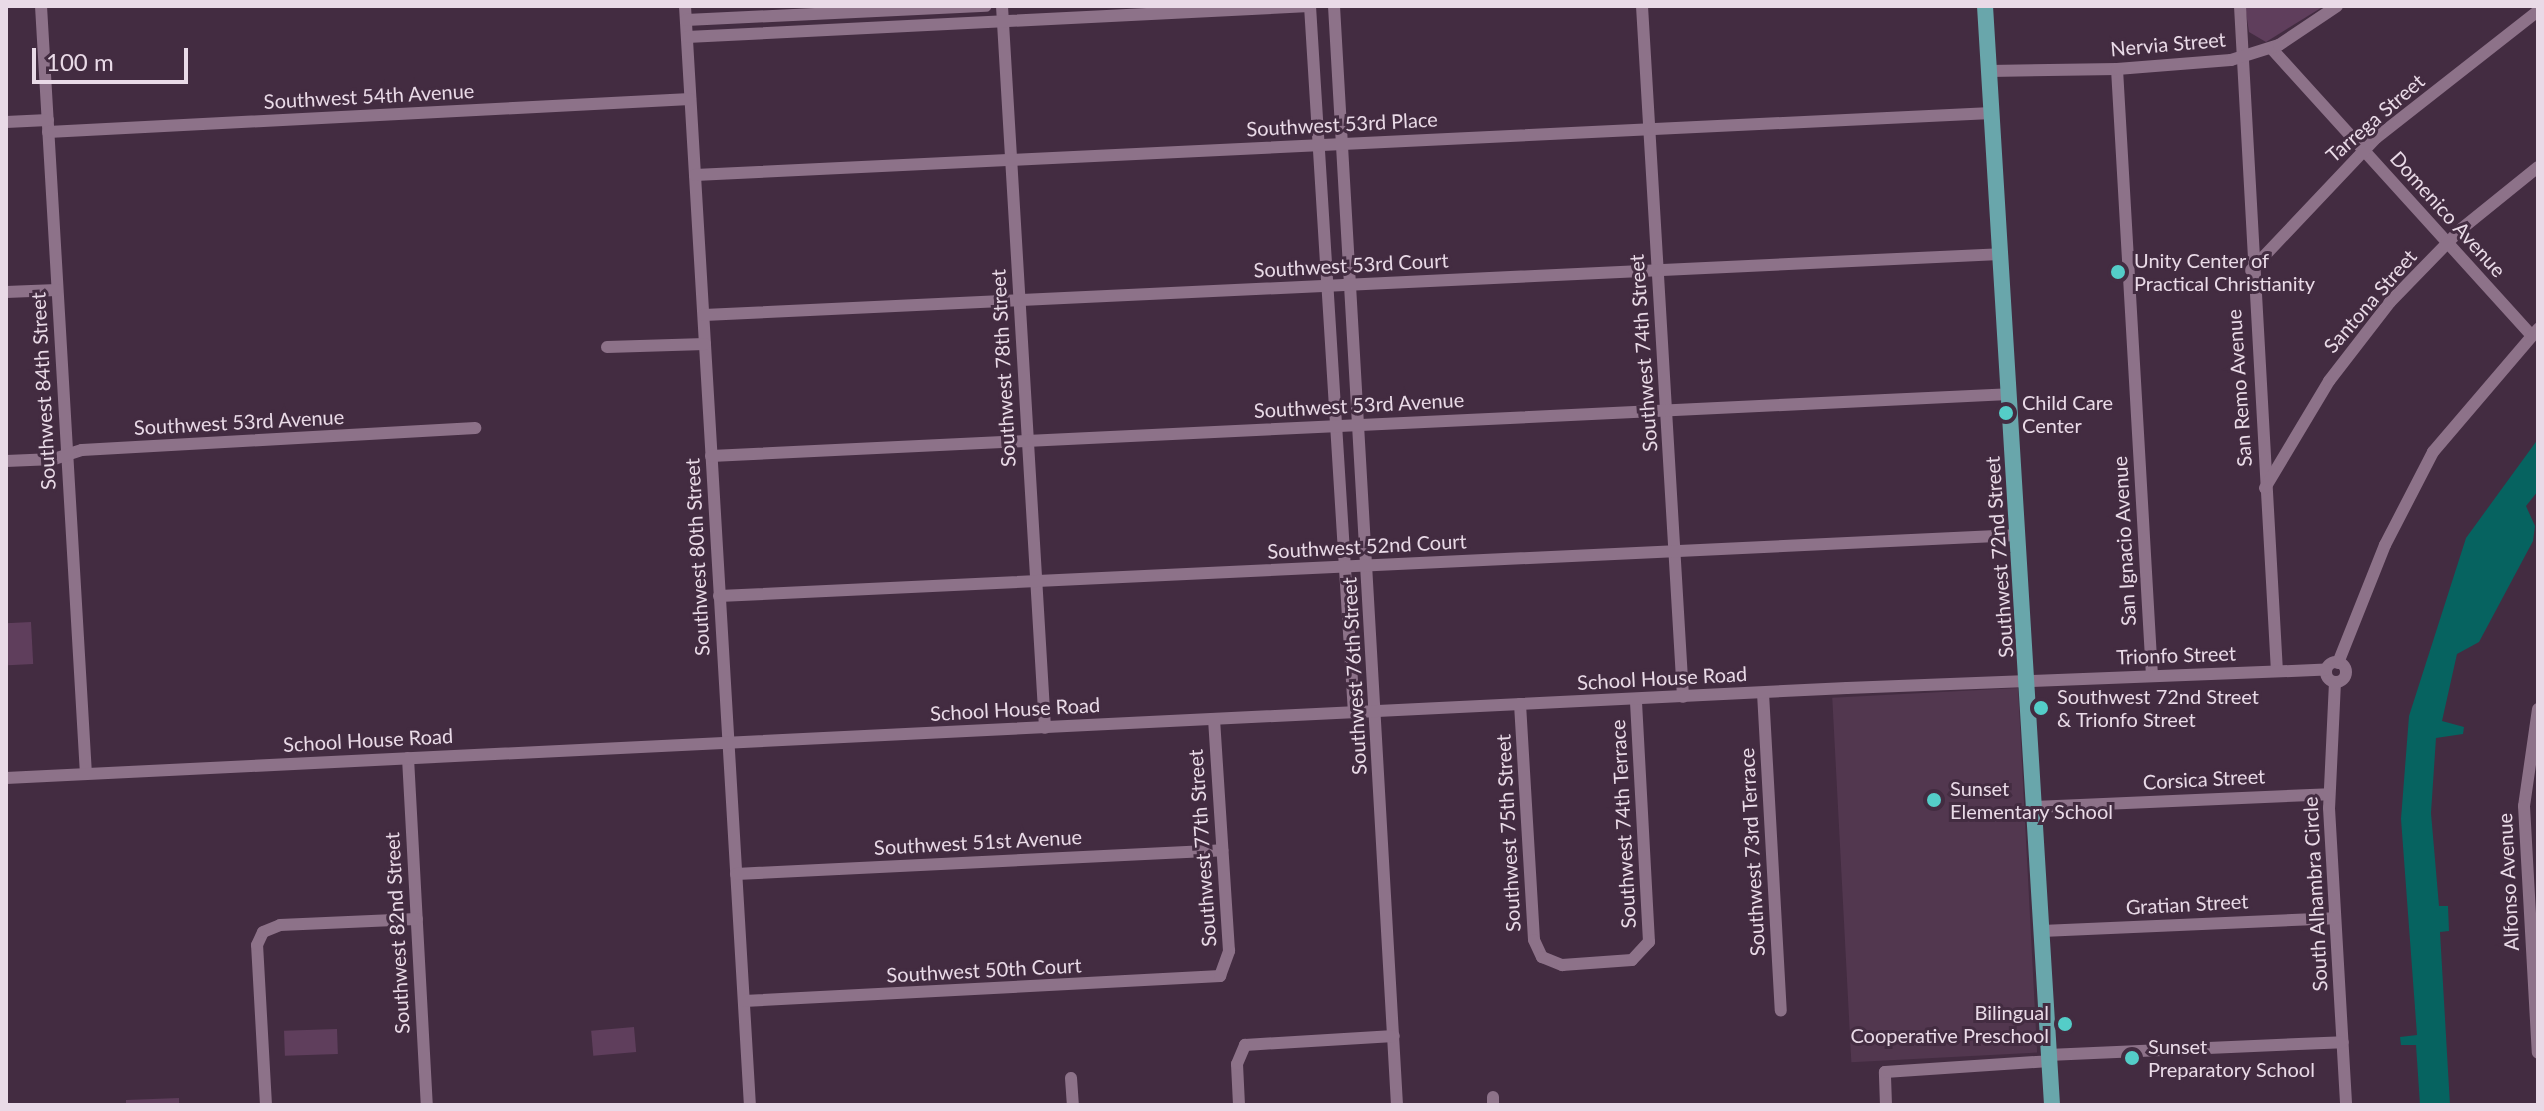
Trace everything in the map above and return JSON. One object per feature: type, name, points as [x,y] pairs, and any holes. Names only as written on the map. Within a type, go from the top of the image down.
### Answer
[{"type":"main road","name":"Southwest 72nd Street","points":[[1985,6],[2052,1105]]},
{"type":"street","name":"Southwest 84th Street","points":[[41,6],[86,774]]},
{"type":"street","name":"Southwest 80th Street","points":[[685,6],[750,1105]]},
{"type":"street","points":[[686,20],[986,6]]},
{"type":"street","name":"Southwest 78th Street","points":[[1002,6],[1045,728]]},
{"type":"street","points":[[687,37],[1310,6]]},
{"type":"street","name":"Southwest 76th Street","points":[[1310,6],[1354,713]]},
{"type":"street","name":"Southwest 76th Street","points":[[1334,6],[1397,1105]]},
{"type":"street","name":"Southwest 74th Street","points":[[1642,6],[1683,697]]},
{"type":"street","name":"San Remo Avenue","points":[[2240,6],[2251,270],[2277,671]]},
{"type":"street","name":"Nervia Street","points":[[1989,71],[2117,69],[2242,57],[2271,48],[2337,6]]},
{"type":"street","name":"Tarrega Street","points":[[2251,270],[2364,150],[2538,11]]},
{"type":"street","name":"Domenico Avenue","points":[[2271,48],[2446,244],[2534,332]]},
{"type":"street","name":"San Ignacio Avenue","points":[[2117,69],[2152,676]]},
{"type":"street","name":"Southwest 54th Avenue","points":[[6,122],[48,126],[690,99]]},
{"type":"street","name":"Southwest 53rd Place","points":[[695,175],[1992,113]]},
{"type":"street","name":"Santona Street","points":[[2265,489],[2347,355],[2446,244],[2538,167]]},
{"type":"street","name":"Southwest 53rd Court","points":[[704,315],[2000,254]]},
{"type":"street","points":[[6,292],[57,290]]},
{"type":"street","points":[[2335,682],[2326,670],[2338,663],[2385,545],[2433,452],[2534,332]]},
{"type":"street","points":[[607,347],[705,344]]},
{"type":"street","name":"Southwest 53rd Avenue","points":[[711,456],[2009,394]]},
{"type":"street","name":"Southwest 53rd Avenue","points":[[6,461],[475,428]]},
{"type":"street","name":"Southwest 52nd Court","points":[[719,596],[2018,535]]},
{"type":"street","name":"South Alhambra Circle","points":[[2338,663],[2345,674],[2335,682],[2329,794],[2346,1105]]},
{"type":"street","name":"Trionfo Street","points":[[2026,681],[2326,670]]},
{"type":"street","name":"School House Road","points":[[6,778],[2026,681]]},
{"type":"street","name":"Southwest 73rd Terrace","points":[[1763,693],[1781,1010]]},
{"type":"street","name":"Southwest 74th Terrace","points":[[1542,957],[1562,965],[1632,960],[1647,947],[1636,699]]},
{"type":"street","name":"Southwest 75th Street","points":[[1520,704],[1533,932],[1542,957]]},
{"type":"street","name":"Alfonso Avenue","points":[[2538,709],[2524,797],[2534,903],[2538,1053]]},
{"type":"street","name":"Southwest 77th Street","points":[[1214,719],[1229,951],[1224,973]]},
{"type":"street","name":"Southwest 82nd Street","points":[[408,758],[427,1105]]},
{"type":"street","name":"Corsica Street","points":[[2034,807],[2329,794]]},
{"type":"street","name":"Southwest 51st Avenue","points":[[736,874],[1222,850]]},
{"type":"street","name":"Gratian Street","points":[[2042,931],[2335,918]]},
{"type":"street","points":[[266,1105],[257,949],[263,932],[280,925],[417,919]]},
{"type":"street","name":"Southwest 50th Court","points":[[744,1001],[1065,987],[1210,978],[1224,973]]},
{"type":"street","points":[[1239,1105],[1240,1050],[1254,1043],[1394,1036]]},
{"type":"street","points":[[1886,1105],[1885,1072],[2049,1058],[2343,1042]]},
{"type":"street","points":[[1071,1078],[1073,1105]]},
{"type":"shaded area","points":[[2245,6],[2324,6],[2266,42],[2249,32]]},
{"type":"shaded area","points":[[2538,439],[2538,491],[2526,506],[2535,526],[2533,541],[2479,642],[2457,654],[2442,721],[2464,727],[2463,734],[2436,738],[2431,813],[2439,906],[2448,906],[2449,931],[2440,932],[2450,1105],[2420,1105],[2416,1045],[2401,1045],[2400,1037],[2417,1035],[2401,819],[2409,716],[2466,538]]},
{"type":"shaded area","points":[[31,622],[33,664],[8,665],[6,623]]},
{"type":"shaded area","points":[[2018,688],[2037,1052],[1851,1062],[1832,698]]},
{"type":"shaded area","points":[[634,1027],[636,1052],[593,1056],[591,1031]]},
{"type":"shaded area","points":[[337,1029],[338,1054],[285,1056],[284,1031]]},
{"type":"shaded area","points":[[179,1098],[179,1105],[126,1105],[126,1100]]},
{"type":"place","name":"Unity Center of Practical Christianity","points":[[2118,272]]},
{"type":"place","name":"Child Care Center","points":[[2006,413]]},
{"type":"place","name":"Southwest 72nd Street & Trionfo Street","points":[[2041,708]]},
{"type":"place","name":"Sunset Elementary School","points":[[1934,800]]},
{"type":"place","name":"Bilingual Cooperative Preschool","points":[[2065,1024]]},
{"type":"place","name":"Sunset Preparatory School","points":[[2132,1058]]}]
